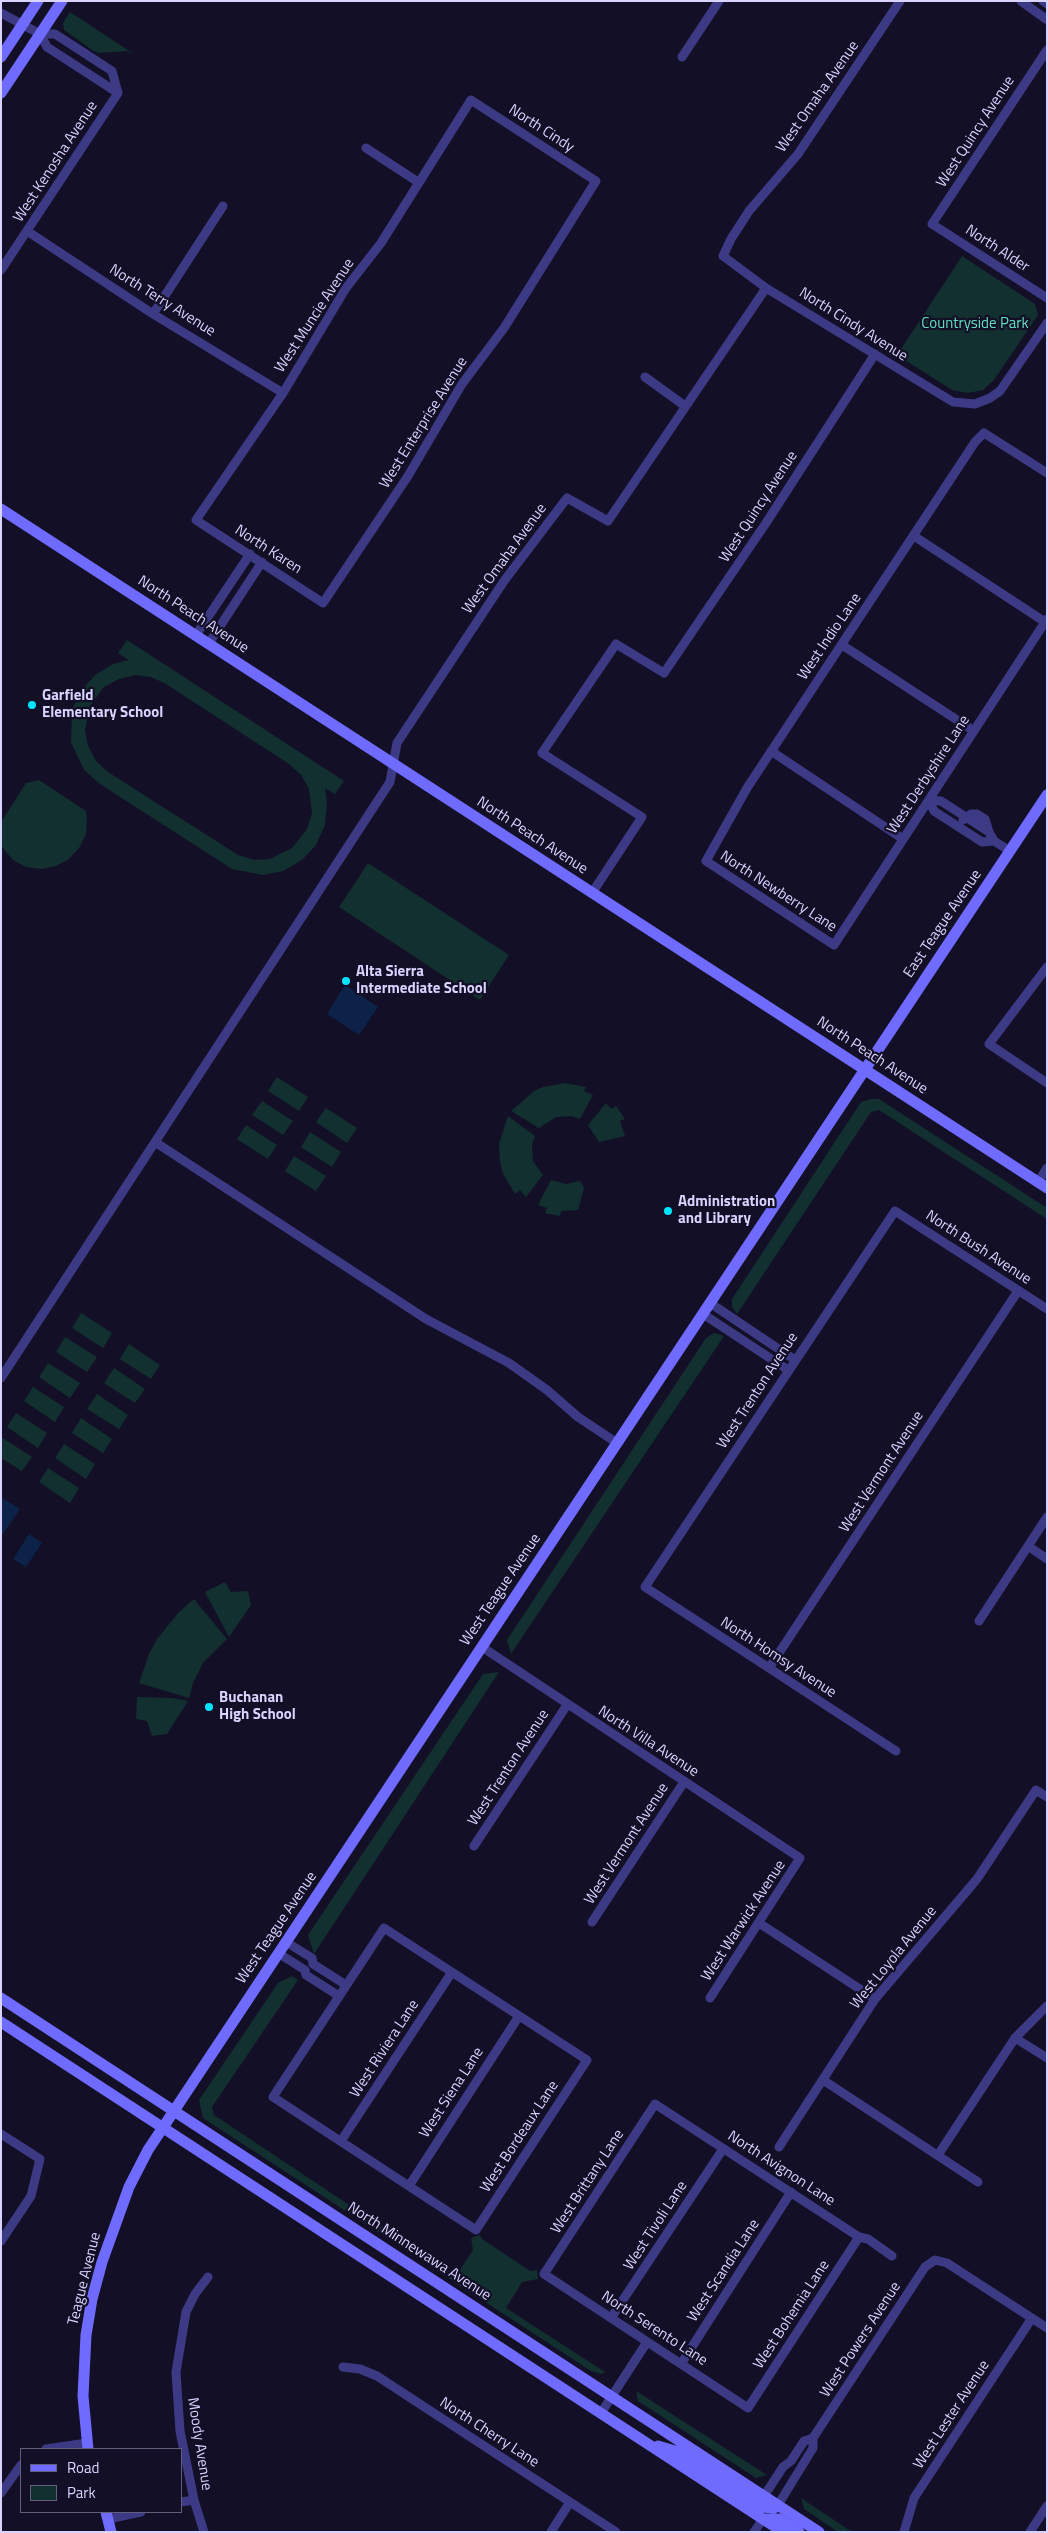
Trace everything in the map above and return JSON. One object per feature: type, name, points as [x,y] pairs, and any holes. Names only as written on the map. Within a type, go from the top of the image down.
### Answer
[{"type":"street","points":[[1,57],[38,1]]},
{"type":"street","points":[[1,93],[62,1]]},
{"type":"street","points":[[682,57],[719,1]]},
{"type":"street","name":"West Omaha Avenue","points":[[723,256],[731,239],[749,211],[798,154],[900,1]]},
{"type":"street","points":[[1021,1],[1046,18],[1047,27]]},
{"type":"street","points":[[1043,1],[1047,4]]},
{"type":"street","points":[[1,13],[40,34],[55,34],[112,71],[118,94]]},
{"type":"street","points":[[40,34],[47,47],[118,94]]},
{"type":"street","name":"West Quincy Avenue","points":[[932,224],[1045,53],[1047,45]]},
{"type":"street","name":"West Kenosha Avenue","points":[[1,270],[118,94]]},
{"type":"street","name":"North Cindy","points":[[471,100],[596,181]]},
{"type":"street","name":"West Muncie Avenue","points":[[196,520],[283,393],[346,288],[381,243],[471,100]]},
{"type":"street","points":[[366,148],[418,182]]},
{"type":"street","name":"West Enterprise Avenue","points":[[323,603],[408,476],[462,384],[504,328],[596,181]]},
{"type":"street","points":[[153,314],[223,206]]},
{"type":"street","name":"North Alder","points":[[932,224],[1047,298]]},
{"type":"street","name":"North Terry Avenue","points":[[27,231],[153,314],[283,393]]},
{"type":"street","name":"North Cindy Avenue","points":[[723,256],[766,288],[875,354],[941,397],[953,402],[975,404],[990,398],[1000,391],[1047,323]]},
{"type":"street","name":"West Omaha Avenue","points":[[393,763],[397,743],[504,581],[555,512],[567,498],[608,520],[766,288]]},
{"type":"street","name":"West Quincy Avenue","points":[[592,893],[642,817],[542,753],[616,644],[664,674],[875,354]]},
{"type":"street","points":[[645,378],[685,406]]},
{"type":"street","name":"West Indio Lane","points":[[706,861],[747,788],[975,442],[984,433],[1047,473]]},
{"type":"street","name":"North Peach Avenue","points":[[1,509],[1042,1185]]},
{"type":"street","name":"North Karen","points":[[196,520],[323,603]]},
{"type":"street","points":[[914,536],[1046,621]]},
{"type":"street","points":[[196,636],[250,554]]},
{"type":"street","points":[[209,643],[262,562]]},
{"type":"street","name":"West Derbyshire Lane","points":[[834,945],[1046,621]]},
{"type":"street","points":[[842,645],[974,731]]},
{"type":"street","points":[[771,751],[904,839]]},
{"type":"street","points":[[1,1378],[390,782],[393,763]]},
{"type":"street","name":"East Teague Avenue","points":[[865,1070],[1047,795]]},
{"type":"street","points":[[994,841],[982,842],[934,811],[929,800],[940,801],[965,816],[989,832],[994,841],[1010,851]]},
{"type":"street","points":[[959,827],[965,816]]},
{"type":"street","name":"North Newberry Lane","points":[[706,861],[834,945]]},
{"type":"street","points":[[1047,966],[989,1044],[1047,1083]]},
{"type":"street","name":"West Teague Avenue","points":[[163,2128],[865,1070]]},
{"type":"street","points":[[155,1142],[426,1319],[509,1363],[542,1386],[578,1417],[617,1443]]},
{"type":"street","points":[[1042,1185],[1047,1168]]},
{"type":"street","name":"North Bush Avenue","points":[[895,1211],[1047,1309]]},
{"type":"street","name":"West Trenton Avenue","points":[[646,1587],[895,1211]]},
{"type":"street","name":"West Vermont Avenue","points":[[769,1668],[1018,1291]]},
{"type":"street","points":[[710,1304],[795,1360]]},
{"type":"street","points":[[703,1314],[788,1370]]},
{"type":"street","points":[[979,1621],[1047,1518]]},
{"type":"street","points":[[1028,1546],[1047,1559]]},
{"type":"street","name":"North Homsy Avenue","points":[[646,1587],[896,1751]]},
{"type":"street","name":"North Villa Avenue","points":[[482,1647],[800,1858]]},
{"type":"street","name":"West Trenton Avenue","points":[[474,1846],[567,1704]]},
{"type":"street","name":"West Vermont Avenue","points":[[592,1922],[684,1782]]},
{"type":"street","name":"West Loyola Avenue","points":[[779,2147],[875,1999],[977,1879],[1036,1790],[1047,1797]]},
{"type":"street","name":"West Warwick Avenue","points":[[710,1998],[800,1858]]},
{"type":"street","points":[[759,1923],[875,1999]]},
{"type":"street","points":[[409,2186],[273,2097],[384,1928],[519,2016]]},
{"type":"street","points":[[286,1942],[312,1958],[313,1964],[346,1985]]},
{"type":"street","points":[[278,1953],[305,1970],[306,1975],[339,1996]]},
{"type":"street","name":"West Riviera Lane","points":[[341,2141],[452,1972]]},
{"type":"street","name":"North Minnewawa Avenue","points":[[1,1998],[819,2532]]},
{"type":"street","points":[[938,2155],[1015,2038],[1047,2006]]},
{"type":"street","name":"West Bordeaux Lane","points":[[409,2186],[476,2230],[587,2060],[519,2016]]},
{"type":"street","name":"West Siena Lane","points":[[409,2186],[519,2016]]},
{"type":"street","points":[[1,2022],[763,2519],[776,2530]]},
{"type":"street","points":[[1015,2038],[1047,2058]]},
{"type":"street","points":[[823,2080],[978,2182]]},
{"type":"street","name":"North Avignon Lane","points":[[655,2104],[859,2237],[868,2239],[892,2256]]},
{"type":"street","name":"West Brittany Lane","points":[[544,2274],[655,2104]]},
{"type":"street","name":"Teague Avenue","points":[[87,2446],[84,2422],[84,2362],[92,2299],[102,2262],[129,2187],[163,2128]]},
{"type":"street","points":[[1,2134],[40,2159],[31,2196],[1,2241]]},
{"type":"street","name":"West Tivoli Lane","points":[[611,2318],[723,2148]]},
{"type":"street","name":"West Scandia Lane","points":[[681,2364],[791,2192]]},
{"type":"street","name":"West Bohemia Lane","points":[[748,2408],[859,2237]]},
{"type":"street","name":"West Powers Avenue","points":[[778,2505],[797,2477],[800,2468],[813,2448],[813,2438],[925,2267],[935,2260],[947,2263],[1032,2318]]},
{"type":"street","name":"North Serento Lane","points":[[544,2274],[748,2408]]},
{"type":"street","name":"Moody Avenue","points":[[204,2532],[194,2500],[180,2431],[176,2372],[186,2312],[195,2294],[208,2277]]},
{"type":"street","points":[[1032,2318],[1047,2328]]},
{"type":"street","name":"West Lester Avenue","points":[[904,2532],[914,2498],[1032,2318]]},
{"type":"street","points":[[601,2413],[647,2342]]},
{"type":"street","name":"North Cherry Lane","points":[[343,2367],[360,2369],[377,2376],[616,2532]]},
{"type":"street","name":"West Powers Avenue","points":[[764,2496],[783,2467],[791,2461],[804,2441],[813,2438]]},
{"type":"street","points":[[642,2441],[675,2451],[762,2507],[774,2508],[778,2505]]},
{"type":"street","points":[[60,2448],[87,2446]]},
{"type":"street","points":[[791,2461],[800,2468]]},
{"type":"street","points":[[1,2493],[20,2466]]},
{"type":"street","points":[[182,2502],[194,2500]]},
{"type":"street","points":[[551,2532],[570,2502]]},
{"type":"street","points":[[1030,2532],[1047,2506]]},
{"type":"street","points":[[111,2532],[107,2516],[132,2513]]},
{"type":"street","points":[[754,2532],[763,2519]]},
{"type":"street","points":[[763,2519],[779,2519],[799,2532]]},
{"type":"green space","points":[[70,12],[134,54],[127,51],[98,53],[92,50],[64,30],[63,23]]},
{"type":"green space","name":"Countryside Park","points":[[962,256],[1035,304],[1038,315],[994,380],[983,390],[968,393],[952,390],[897,355]]},
{"type":"green space","points":[[127,640],[344,781],[335,794],[325,788],[327,804],[325,825],[316,845],[302,860],[283,871],[263,875],[232,869],[100,784],[84,770],[71,742],[72,710],[81,691],[95,675],[113,664],[129,660],[118,653]],"holes":[[[135,675],[151,677],[166,684],[289,764],[301,775],[309,789],[312,813],[307,829],[292,848],[270,859],[254,860],[238,855],[108,772],[96,761],[88,746],[85,730],[90,706],[104,687],[119,679]]]},
{"type":"green space","points":[[39,780],[86,811],[87,819],[86,834],[79,848],[69,859],[56,866],[41,869],[26,867],[13,860],[1,846],[1,822],[26,783]]},
{"type":"green space","points":[[368,863],[509,955],[480,1000],[339,907]]},
{"type":"green space","points":[[277,1077],[308,1097],[299,1111],[268,1091]]},
{"type":"green space","points":[[565,1083],[586,1087],[584,1091],[593,1095],[580,1119],[571,1116],[556,1117],[539,1128],[511,1111],[534,1091],[543,1087]]},
{"type":"green space","points":[[879,1099],[1047,1208],[1047,1219],[879,1110],[871,1112],[737,1314],[732,1307],[732,1299],[861,1102]]},
{"type":"green space","points":[[262,1101],[293,1121],[283,1135],[252,1115]]},
{"type":"green space","points":[[606,1103],[611,1109],[616,1106],[625,1119],[620,1121],[625,1136],[599,1142],[588,1125]]},
{"type":"green space","points":[[326,1108],[357,1128],[347,1143],[316,1122]]},
{"type":"green space","points":[[508,1116],[535,1136],[532,1145],[533,1161],[543,1175],[526,1197],[520,1190],[515,1194],[503,1174],[500,1162],[499,1144]]},
{"type":"green space","points":[[246,1125],[277,1145],[268,1159],[237,1139]]},
{"type":"green space","points":[[310,1132],[341,1152],[332,1167],[301,1147]]},
{"type":"green space","points":[[294,1156],[326,1176],[316,1191],[285,1171]]},
{"type":"green space","points":[[551,1180],[566,1184],[580,1181],[584,1188],[578,1210],[561,1211],[560,1216],[545,1213],[547,1208],[538,1205]]},
{"type":"green space","points":[[81,1313],[112,1333],[103,1348],[72,1328]]},
{"type":"green space","points":[[714,1333],[724,1336],[511,1654],[507,1640],[706,1338]]},
{"type":"green space","points":[[65,1337],[97,1357],[87,1372],[56,1352]]},
{"type":"green space","points":[[129,1344],[160,1365],[151,1379],[120,1359]]},
{"type":"green space","points":[[48,1363],[80,1383],[70,1398],[39,1377]]},
{"type":"green space","points":[[114,1368],[145,1389],[135,1403],[104,1383]]},
{"type":"green space","points":[[33,1387],[64,1407],[55,1422],[24,1401]]},
{"type":"green space","points":[[97,1394],[128,1415],[119,1429],[87,1409]]},
{"type":"green space","points":[[16,1413],[47,1433],[38,1448],[7,1427]]},
{"type":"green space","points":[[81,1418],[112,1439],[103,1453],[72,1433]]},
{"type":"green space","points":[[1,1437],[32,1457],[22,1471],[1,1458]]},
{"type":"green space","points":[[64,1444],[95,1464],[86,1479],[55,1458]]},
{"type":"green space","points":[[48,1468],[79,1488],[70,1503],[39,1482]]},
{"type":"green space","points":[[225,1582],[231,1592],[248,1591],[251,1605],[229,1637],[205,1592]]},
{"type":"green space","points":[[194,1599],[227,1639],[203,1663],[193,1683],[189,1698],[139,1683],[149,1654],[157,1639],[179,1612]]},
{"type":"green space","points":[[499,1672],[314,1954],[308,1935],[483,1674]]},
{"type":"green space","points":[[137,1697],[173,1698],[188,1701],[167,1734],[152,1736],[147,1721],[136,1719]]},
{"type":"green space","points":[[292,1976],[298,1980],[212,2107],[214,2115],[456,2276],[473,2250],[471,2238],[480,2235],[482,2239],[530,2271],[537,2270],[538,2279],[522,2282],[506,2308],[605,2372],[601,2374],[591,2371],[203,2118],[199,2100],[278,1983]]},
{"type":"green space","points":[[636,2391],[767,2475],[756,2478],[638,2401]]},
{"type":"green space","points":[[801,2498],[852,2532],[838,2532],[804,2509]]},
{"type":"water","points":[[345,985],[378,1007],[359,1035],[327,1014]]},
{"type":"water","points":[[1,1497],[20,1509],[1,1537]]},
{"type":"water","points":[[29,1534],[42,1543],[26,1567],[13,1559]]},
{"type":"place","name":"Garfield Elementary School","points":[[32,705]]},
{"type":"place","name":"Alta Sierra Intermediate School","points":[[346,981]]},
{"type":"place","name":"Administration and Library","points":[[668,1211]]},
{"type":"place","name":"Buchanan High School","points":[[209,1707]]}]
